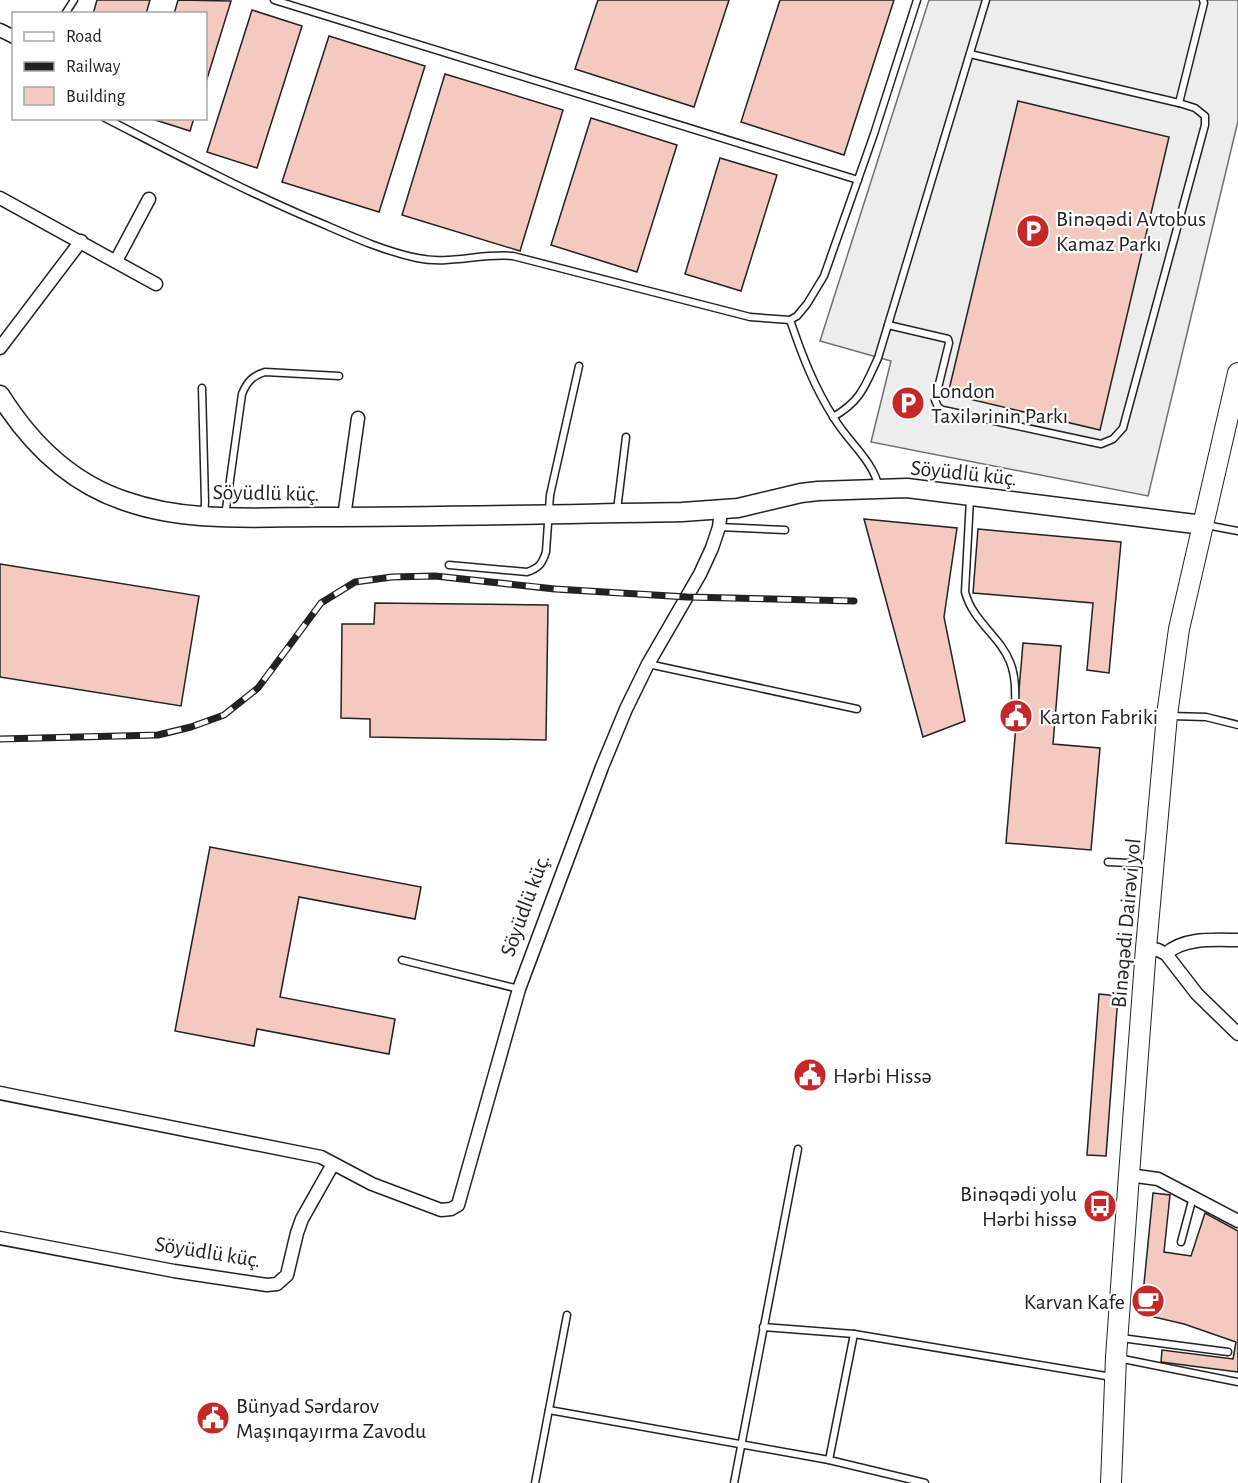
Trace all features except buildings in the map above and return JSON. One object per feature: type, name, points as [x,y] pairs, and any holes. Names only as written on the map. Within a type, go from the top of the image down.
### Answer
[{"type":"main road","name":"Binəqədi Dairəvi yol","points":[[1111,1483],[1115,1377],[1129,1174],[1167,716],[1179,629],[1203,525],[1233,419],[1238,373]]},
{"type":"street","points":[[0,198],[156,284]]},
{"type":"street","points":[[116,261],[149,199]]},
{"type":"street","points":[[0,348],[81,241]]},
{"type":"street","name":"Söyüdlü küç.","points":[[0,395],[26,432],[51,458],[93,487],[124,501],[156,511],[224,517],[617,513],[720,519],[801,493],[907,488],[1203,525]]},
{"type":"street","points":[[344,517],[358,418]]},
{"type":"street","name":"Söyüdlü küç.","points":[[0,1093],[321,1157],[372,1184],[441,1210],[451,1209],[458,1205],[519,989],[602,767],[648,664],[700,574],[712,548],[720,519]]},
{"type":"street","points":[[1166,954],[1173,947],[1182,943],[1238,940]]},
{"type":"street","points":[[1146,948],[1166,954],[1197,994],[1238,1033]]},
{"type":"street","name":"Söyüdlü küç.","points":[[0,1238],[174,1271],[267,1285],[277,1284],[287,1275],[302,1218],[333,1164]]},
{"type":"street","points":[[1129,1174],[1158,1179],[1238,1221]]},
{"type":"lane","points":[[274,0],[858,180]]},
{"type":"lane","points":[[109,120],[300,215],[418,259],[513,256],[750,317],[790,320],[797,316],[807,304],[824,276],[917,0]]},
{"type":"lane","points":[[833,417],[846,410],[860,396],[878,358],[986,0]]},
{"type":"lane","points":[[1179,104],[1203,0]]},
{"type":"lane","points":[[888,325],[948,339],[935,400],[938,407],[943,410],[1101,444],[1113,440],[1123,429],[1205,125],[1204,116],[1195,108],[970,54]]},
{"type":"lane","points":[[790,320],[804,361],[833,417],[874,470],[879,489]]},
{"type":"lane","points":[[449,565],[527,572],[538,568],[546,552],[550,495],[579,366]]},
{"type":"lane","points":[[224,517],[242,394],[248,382],[256,375],[265,372],[339,376]]},
{"type":"lane","points":[[202,388],[204,516]]},
{"type":"lane","points":[[617,513],[626,437]]},
{"type":"lane","points":[[970,496],[965,592],[969,605],[1010,661],[1014,679],[1015,717]]},
{"type":"lane","points":[[720,519],[785,530]]},
{"type":"lane","points":[[1203,525],[1238,531]]},
{"type":"lane","points":[[648,664],[857,709]]},
{"type":"lane","points":[[1167,716],[1206,717],[1238,725]]},
{"type":"lane","points":[[1108,862],[1154,865]]},
{"type":"lane","points":[[402,960],[519,989]]},
{"type":"lane","points":[[734,1483],[798,1149]]},
{"type":"lane","points":[[1181,1242],[1193,1197]]},
{"type":"lane","points":[[535,1483],[567,1315]]},
{"type":"lane","points":[[763,1327],[854,1334],[1115,1377]]},
{"type":"lane","points":[[829,1460],[854,1334]]},
{"type":"lane","points":[[1117,1348],[1228,1352]]},
{"type":"lane","points":[[1117,1348],[1238,1382]]},
{"type":"lane","points":[[549,1410],[742,1443],[829,1460],[925,1483]]},
{"type":"shaded area","name":"Binəqədi Avtobus Kamaz Parkı","points":[[929,0],[1238,0],[1238,121],[1148,496],[871,442],[891,361],[820,341]]},
{"type":"railway","points":[[0,739],[158,735],[191,727],[224,715],[258,688],[321,603],[355,582],[392,577],[435,576],[555,589],[687,597],[854,601]]},
{"type":"place","name":"Binəqədi Avtobus Kamaz Parkı","points":[[1033,231]]},
{"type":"place","name":"London Taxilərinin Parkı","points":[[908,403]]},
{"type":"place","name":"Karton Fabriki","points":[[1016,716]]},
{"type":"place","name":"Hərbi Hissə","points":[[810,1075]]},
{"type":"place","name":"Binəqədi yolu Hərbi hissə","points":[[1100,1206]]},
{"type":"place","name":"Karvan Kafe","points":[[1148,1301]]},
{"type":"place","name":"Bünyad Sərdarov Maşınqayırma Zavodu","points":[[213,1418]]}]
